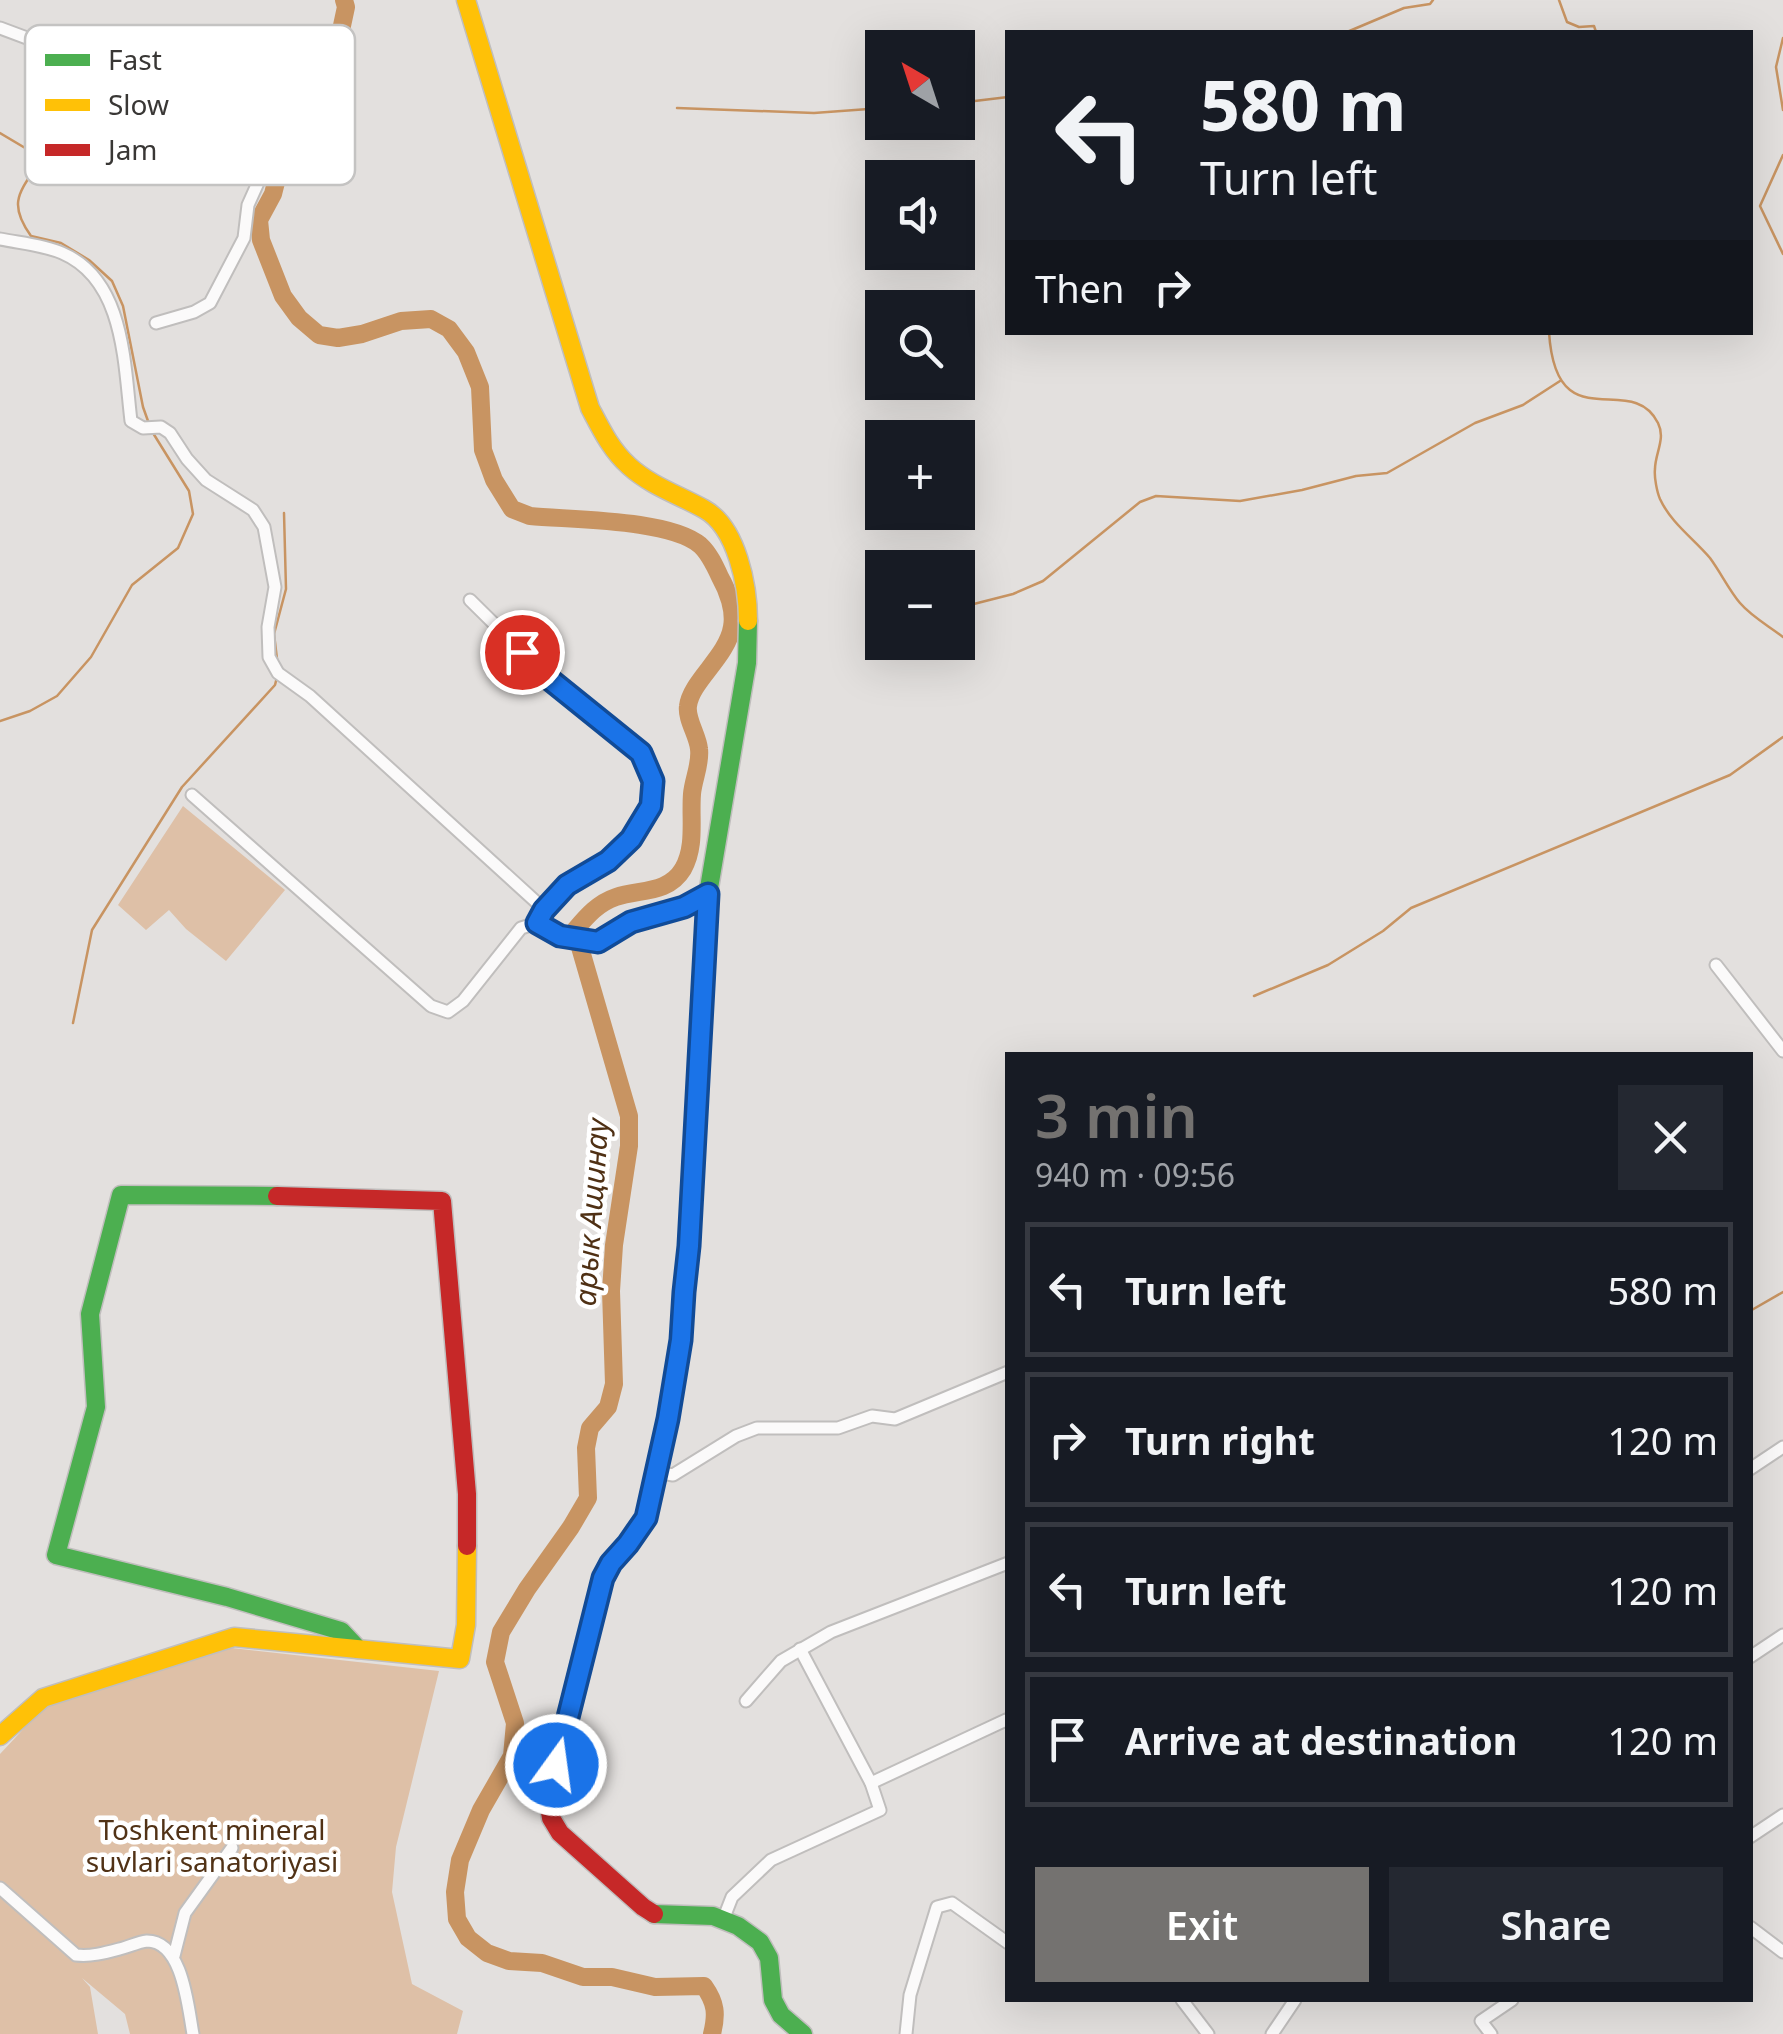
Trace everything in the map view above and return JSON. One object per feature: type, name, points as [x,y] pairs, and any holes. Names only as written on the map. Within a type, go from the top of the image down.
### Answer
[{"type":"main road","points":[[466,0],[590,408],[610,446],[630,467],[659,487],[709,511],[726,531],[738,554],[748,614],[748,662],[708,894],[681,1340],[646,1518],[603,1578],[548,1799],[551,1818],[560,1833],[656,1916],[713,1916],[738,1926],[760,1942],[768,1958],[773,2000],[780,2015],[804,2034]]},
{"type":"main road","points":[[0,1736],[42,1698],[234,1637],[460,1659],[466,1626],[467,1494],[442,1201],[121,1195],[90,1314],[96,1408],[56,1555],[228,1597],[341,1630],[358,1649]]},
{"type":"street","points":[[0,28],[25,37]]},
{"type":"street","points":[[156,323],[210,303],[244,238],[248,205],[258,185]]},
{"type":"street","points":[[0,239],[62,254],[88,272],[105,292],[119,329],[131,421],[143,428],[161,427],[170,433],[206,480],[253,510],[264,528],[275,587],[268,627],[269,657],[278,673],[310,696],[544,910]]},
{"type":"street","points":[[192,796],[431,1006],[448,1012],[464,1001],[521,928],[537,923],[567,885],[608,861],[631,839],[651,806],[653,781],[641,753],[548,678],[470,600]]},
{"type":"street","points":[[537,923],[560,936],[598,942],[631,922],[684,907],[708,894]]},
{"type":"street","points":[[1716,965],[1783,1051]]},
{"type":"street","points":[[656,1472],[672,1475],[736,1436],[758,1428],[838,1428],[872,1416],[895,1419],[1005,1373]]},
{"type":"street","points":[[1753,1467],[1783,1447]]},
{"type":"street","points":[[746,1701],[782,1661],[831,1632],[1005,1564]]},
{"type":"street","points":[[1753,1655],[1783,1635]]},
{"type":"street","points":[[723,1920],[732,1897],[772,1860],[880,1810],[871,1783],[800,1650]]},
{"type":"street","points":[[871,1783],[1005,1720]]},
{"type":"street","points":[[1753,1835],[1783,1816]]},
{"type":"street","points":[[174,1956],[185,1913],[232,1848]]},
{"type":"street","points":[[0,1888],[76,1955],[87,1956],[147,1941],[160,1944],[174,1956],[193,2034]]},
{"type":"street","points":[[906,2034],[910,1995],[937,1908],[952,1903],[1005,1941]]},
{"type":"street","points":[[1753,1929],[1783,1952]]},
{"type":"street","points":[[1184,2002],[1208,2034]]},
{"type":"street","points":[[1272,2034],[1294,2002]]},
{"type":"street","points":[[1492,2034],[1481,2021],[1509,2002]]},
{"type":"green space","points":[[183,806],[285,890],[226,961],[169,910],[146,930],[118,905]]},
{"type":"green space","name":"Toshkent mineral suvlari sanatoriyasi","points":[[232,1648],[439,1671],[396,1847],[392,1892],[412,1984],[463,2011],[457,2034],[130,2034],[125,2014],[82,1978],[90,1987],[98,2034],[0,2034],[0,1754],[43,1708]]},
{"type":"waterway","name":"арык Ащинау","points":[[342,25],[344,0]]},
{"type":"waterway","points":[[1352,30],[1433,0]]},
{"type":"waterway","points":[[1559,0],[1567,22],[1579,27],[1594,26],[1595,30]]},
{"type":"waterway","points":[[1783,38],[1776,67],[1783,110]]},
{"type":"waterway","points":[[975,101],[1005,97]]},
{"type":"waterway","points":[[677,108],[814,113],[865,109]]},
{"type":"waterway","points":[[0,133],[25,148]]},
{"type":"waterway","points":[[1783,155],[1760,206],[1783,254]]},
{"type":"waterway","points":[[25,185],[19,196],[19,214],[31,236],[61,243],[89,260],[112,281],[123,306],[148,421]]},
{"type":"waterway","name":"арык Ащинау","points":[[275,185],[259,220],[261,240],[283,296],[299,318],[319,335],[338,338],[401,321],[431,319],[449,329],[466,352],[480,387],[483,450],[494,480],[512,509],[530,516],[644,525],[686,536],[709,556],[732,608],[729,638],[695,687],[688,706],[699,755],[692,794],[691,842],[683,869],[662,887],[604,903],[575,930],[629,1116],[629,1146],[611,1291],[614,1384],[608,1407],[590,1428],[586,1448],[588,1498],[501,1632],[495,1662],[515,1723],[512,1756],[481,1810],[460,1860],[455,1892],[457,1919],[468,1938],[487,1953],[509,1961],[542,1963],[583,1977],[612,1977],[655,1987],[704,1986],[714,2009],[712,2034]]},
{"type":"waterway","points":[[1550,335],[1555,366],[1565,385],[1579,395],[1631,402],[1646,408],[1658,423],[1661,435],[1655,476],[1665,508],[1710,558],[1740,603],[1783,637]]},
{"type":"waterway","points":[[975,604],[1043,581],[1140,502],[1156,496],[1240,501],[1387,473],[1475,423],[1523,405],[1560,381]]},
{"type":"waterway","points":[[0,721],[57,696],[91,657],[132,585],[178,548],[193,514],[189,491],[153,433]]},
{"type":"waterway","points":[[277,659],[274,634],[286,589],[284,513]]},
{"type":"waterway","points":[[73,1023],[92,930],[182,787],[275,685],[277,677]]},
{"type":"waterway","points":[[1254,996],[1328,965],[1383,931],[1411,908],[1730,775],[1783,737]]},
{"type":"waterway","points":[[1753,1309],[1783,1292]]},
{"type":"traffic: fast","points":[[679,1355],[689,1246],[708,894],[747,663],[748,621]]},
{"type":"traffic: fast","points":[[277,1196],[121,1195],[90,1314],[96,1407],[56,1555],[227,1597],[341,1631],[358,1649]]},
{"type":"traffic: fast","points":[[654,1914],[713,1916],[738,1926],[760,1942],[769,1958],[773,2000],[781,2015],[803,2034]]},
{"type":"traffic: slow","points":[[466,0],[590,408],[629,466],[656,485],[704,509],[725,529],[743,575],[748,621]]},
{"type":"traffic: slow","points":[[0,1736],[43,1698],[234,1637],[460,1659],[466,1625],[467,1546]]},
{"type":"traffic: jam","points":[[277,1196],[442,1201],[467,1494],[467,1546]]},
{"type":"traffic: jam","points":[[654,1914],[560,1833],[551,1818],[548,1799],[603,1579],[646,1519],[679,1355]]},
{"type":"route","points":[[522,652],[641,753],[653,781],[651,806],[631,839],[608,861],[567,885],[537,923],[560,936],[598,942],[631,922],[684,907],[708,894],[689,1246],[681,1340],[668,1419],[646,1518],[603,1578],[556,1765]]}]
